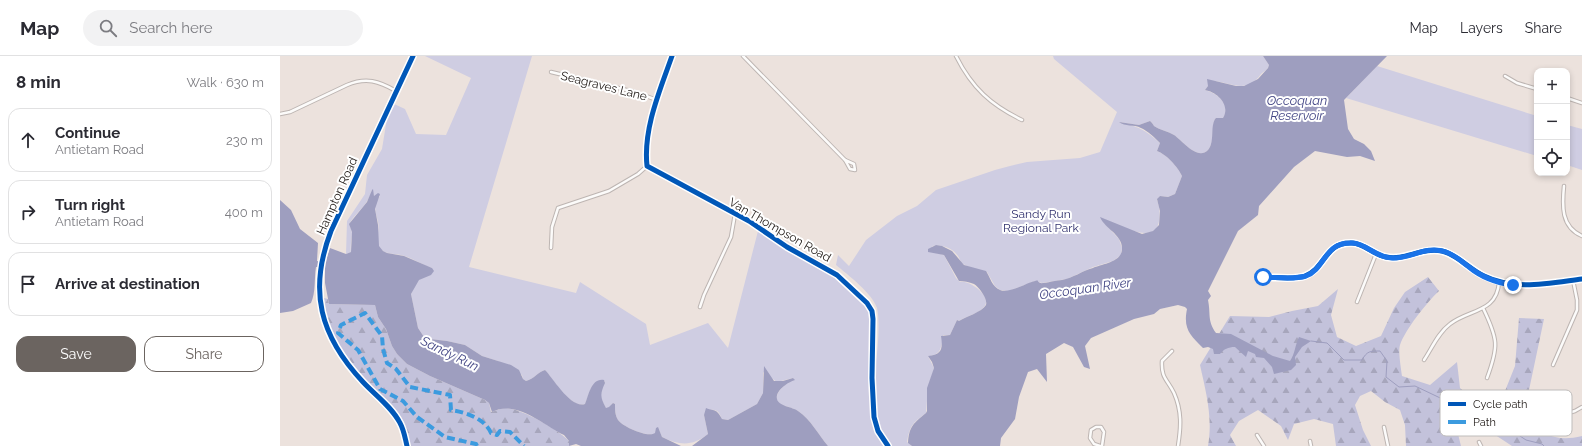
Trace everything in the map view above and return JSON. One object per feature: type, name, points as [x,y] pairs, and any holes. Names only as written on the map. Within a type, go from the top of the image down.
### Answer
[{"type":"street","name":"Hampton Road","points":[[408,446],[398,418],[348,365],[333,342],[327,328],[321,302],[321,269],[331,231],[413,56]]},
{"type":"street","points":[[551,248],[552,227],[558,208],[609,191],[638,174],[647,166],[647,141],[657,100],[672,56]]},
{"type":"street","points":[[743,56],[831,148],[845,160],[854,164],[855,170],[850,169],[845,160]]},
{"type":"street","points":[[956,56],[972,82],[982,94],[998,107],[1022,120]]},
{"type":"street","name":"Seagraves Lane","points":[[551,72],[635,92],[657,100]]},
{"type":"street","points":[[1505,76],[1517,83],[1534,88]]},
{"type":"street","points":[[280,114],[290,112],[356,82],[376,81],[396,91]]},
{"type":"street","points":[[1570,99],[1582,103]]},
{"type":"street","name":"Van Thompson Road","points":[[647,166],[757,226],[787,247],[837,275],[858,293],[869,305],[873,320],[872,378],[874,417],[878,431],[888,446]]},
{"type":"street","points":[[1564,186],[1563,210],[1565,219],[1572,229],[1582,236]]},
{"type":"street","points":[[700,307],[704,295],[731,237],[735,214]]},
{"type":"street","points":[[1263,277],[1306,276],[1318,268],[1329,251],[1342,244],[1351,243],[1359,244],[1376,254],[1387,258],[1396,258],[1424,251],[1443,251],[1455,256],[1483,276],[1499,282],[1521,285],[1582,279]]},
{"type":"street","points":[[1357,302],[1376,254]]},
{"type":"street","points":[[1553,365],[1577,310],[1577,300],[1573,280]]},
{"type":"street","points":[[1424,360],[1448,325],[1491,303],[1497,295],[1499,282]]},
{"type":"street","points":[[1483,308],[1492,327],[1496,343],[1494,360],[1487,378]]},
{"type":"street","points":[[1172,351],[1162,361],[1161,372],[1173,392],[1180,410],[1181,428],[1178,446]]},
{"type":"street","points":[[1572,412],[1582,407]]},
{"type":"street","points":[[1096,426],[1101,427],[1104,432],[1101,446],[1094,444],[1090,438],[1091,430],[1096,426]]},
{"type":"street","points":[[1384,427],[1388,446]]},
{"type":"street","points":[[1257,435],[1264,446]]},
{"type":"street","points":[[1310,441],[1311,446]]},
{"type":"street","points":[[1479,442],[1481,446]]},
{"type":"green space","name":"Sandy Run Regional Park","points":[[425,56],[532,56],[469,267],[576,293],[580,282],[646,324],[650,345],[708,323],[728,348],[758,231],[789,252],[835,273],[867,305],[871,313],[870,361],[876,361],[877,356],[879,327],[877,308],[865,290],[836,265],[838,255],[849,266],[866,240],[897,216],[917,206],[936,190],[995,170],[1027,162],[1080,158],[1100,152],[1117,112],[1054,59],[1053,56],[1263,56],[1269,65],[1267,69],[1250,84],[1238,86],[1212,81],[1205,90],[1222,100],[1226,109],[1223,118],[1215,119],[1210,147],[1204,153],[1195,151],[1174,135],[1154,126],[1150,121],[1139,125],[1119,122],[1141,129],[1160,143],[1157,151],[1171,161],[1182,176],[1175,194],[1168,197],[1160,196],[1157,200],[1160,210],[1159,221],[1156,229],[1151,232],[1143,233],[1134,231],[1103,219],[1104,223],[1119,239],[1122,248],[1121,255],[1113,261],[1093,267],[1067,279],[1042,283],[1035,281],[1009,291],[1000,290],[995,286],[987,272],[963,264],[956,253],[950,249],[946,247],[932,246],[937,253],[944,255],[956,278],[960,282],[974,286],[979,290],[983,294],[986,303],[979,311],[959,321],[957,320],[950,335],[943,335],[940,350],[932,356],[928,356],[934,368],[927,395],[926,413],[915,422],[909,432],[907,442],[912,446],[828,446],[811,423],[803,415],[796,410],[778,402],[778,393],[785,385],[794,380],[793,378],[777,382],[763,372],[763,393],[757,404],[728,420],[722,419],[717,411],[710,410],[704,415],[708,434],[692,443],[681,443],[662,437],[659,430],[656,430],[656,433],[647,434],[636,431],[621,423],[616,416],[615,404],[613,403],[609,408],[606,408],[602,400],[601,390],[605,381],[592,386],[585,404],[580,404],[568,398],[545,370],[526,381],[523,379],[522,375],[498,361],[482,356],[465,345],[424,337],[418,328],[411,294],[416,282],[432,268],[405,256],[386,253],[381,250],[377,241],[378,225],[375,209],[376,203],[380,196],[374,196],[372,190],[366,203],[350,223],[352,233],[351,252],[346,254],[347,221],[365,194],[367,175],[382,149],[388,112],[392,103],[405,109],[416,134],[446,135],[471,78]]},
{"type":"green space","points":[[1377,66],[1534,115],[1534,155],[1346,98]]},
{"type":"green space","points":[[1570,126],[1582,129],[1582,170],[1570,166]]},
{"type":"green space","points":[[1428,277],[1439,291],[1417,316],[1400,345],[1399,351],[1402,376],[1430,385],[1457,362],[1460,388],[1462,390],[1440,390],[1440,436],[1458,436],[1461,446],[1406,446],[1405,425],[1400,410],[1385,402],[1371,391],[1360,396],[1355,405],[1363,430],[1371,446],[1336,446],[1333,424],[1314,419],[1294,424],[1288,440],[1281,426],[1258,410],[1239,421],[1230,435],[1236,446],[1208,446],[1210,425],[1200,365],[1230,316],[1269,317],[1318,306],[1338,289],[1331,315],[1337,337],[1356,346],[1381,336],[1394,308],[1405,292]]},
{"type":"green space","points":[[324,298],[328,299],[329,304],[375,305],[378,317],[386,329],[392,346],[397,354],[407,364],[430,376],[485,400],[489,403],[491,412],[502,408],[513,409],[539,420],[564,436],[569,441],[569,446],[410,446],[399,414],[350,361],[335,338],[326,313]]},
{"type":"green space","points":[[1519,318],[1544,319],[1529,390],[1505,390],[1515,366]]},
{"type":"green space","points":[[1497,436],[1552,436],[1559,438],[1573,438],[1582,436],[1582,446],[1512,446]]},
{"type":"water","name":"Occoquan Reservoir","points":[[1263,56],[1387,56],[1344,100],[1348,129],[1354,139],[1364,144],[1371,151],[1375,161],[1360,156],[1347,157],[1315,151],[1294,167],[1259,206],[1258,215],[1238,231],[1208,291],[1211,296],[1208,300],[1210,321],[1216,333],[1231,334],[1273,356],[1290,361],[1299,337],[1311,341],[1302,347],[1295,357],[1296,365],[1291,370],[1274,374],[1272,367],[1264,358],[1256,357],[1255,354],[1248,351],[1246,357],[1235,347],[1230,347],[1220,354],[1214,354],[1213,349],[1208,347],[1203,348],[1191,335],[1186,322],[1187,309],[1178,305],[1160,309],[1154,314],[1134,319],[1091,338],[1085,346],[1090,369],[1084,367],[1073,347],[1064,343],[1046,354],[1047,382],[1037,369],[1028,372],[1019,397],[1015,419],[1001,438],[1000,446],[912,446],[908,443],[913,425],[927,411],[927,388],[934,368],[928,356],[939,352],[942,344],[941,336],[950,335],[957,320],[959,321],[977,312],[986,305],[986,300],[981,290],[974,284],[959,281],[944,255],[928,252],[928,249],[936,245],[952,251],[964,265],[986,271],[995,287],[1004,291],[1036,281],[1042,283],[1066,279],[1115,260],[1121,253],[1122,244],[1100,217],[1142,234],[1153,231],[1159,225],[1160,211],[1157,199],[1160,196],[1168,197],[1175,194],[1182,176],[1171,161],[1157,151],[1160,143],[1144,129],[1121,124],[1119,122],[1139,125],[1150,121],[1154,126],[1174,135],[1195,151],[1204,153],[1210,147],[1215,119],[1223,118],[1225,113],[1222,100],[1214,93],[1205,90],[1208,86],[1207,79],[1236,86],[1244,86],[1258,79],[1268,68],[1269,65]]},
{"type":"water","name":"Sandy Run","points":[[373,189],[374,196],[378,193],[380,194],[375,209],[378,225],[379,246],[387,253],[404,256],[432,268],[434,271],[431,275],[419,280],[411,294],[418,328],[424,337],[465,345],[482,356],[511,365],[519,370],[523,379],[526,381],[545,370],[568,398],[580,404],[585,404],[593,384],[600,380],[604,380],[605,383],[601,396],[606,408],[613,403],[615,404],[616,416],[621,423],[636,431],[647,434],[655,433],[656,428],[658,427],[662,437],[681,446],[581,446],[576,444],[569,446],[569,441],[564,435],[520,411],[501,409],[492,412],[489,403],[485,400],[430,376],[407,364],[397,354],[392,346],[386,329],[378,317],[375,305],[329,304],[325,283],[325,268],[316,267],[313,299],[311,303],[293,311],[280,313],[280,200],[291,210],[300,229],[318,243],[317,261],[325,263],[330,248],[346,254],[351,252],[352,232],[349,224],[367,202]]},
{"type":"water","points":[[764,366],[774,381],[783,381],[793,378],[795,380],[780,390],[777,396],[778,401],[803,415],[811,423],[828,446],[692,446],[708,434],[704,415],[706,408],[716,411],[722,419],[728,420],[757,404],[763,393]]},
{"type":"waterway","points":[[1311,341],[1327,343],[1344,360],[1362,360],[1369,352],[1380,351],[1387,361],[1386,377],[1399,387],[1415,386],[1440,398]]},
{"type":"waterway","points":[[1520,436],[1526,440],[1542,444],[1544,446]]},
{"type":"marked path","points":[[477,446],[476,444],[445,437],[417,417],[403,401],[380,389],[358,350],[338,333],[341,325],[365,313],[382,336],[383,349],[387,363],[396,369],[410,387],[450,395],[451,410],[463,412],[480,420],[491,433],[497,435],[500,431],[510,432],[524,446]]},
{"type":"cycle path","points":[[407,446],[397,417],[348,365],[328,330],[322,312],[320,273],[331,231],[413,56]]},
{"type":"cycle path","points":[[672,56],[650,124],[646,152],[647,166],[749,221],[787,247],[837,275],[867,303],[872,311],[873,319],[872,378],[874,417],[878,431],[888,446]]},
{"type":"cycle path","points":[[1263,277],[1290,278],[1305,276],[1312,272],[1331,250],[1337,246],[1353,243],[1362,245],[1382,256],[1393,258],[1427,251],[1442,251],[1448,253],[1484,276],[1496,281],[1507,283],[1532,285],[1582,279]]},
{"type":"route","points":[[1263,277],[1306,276],[1318,268],[1326,255],[1333,248],[1342,244],[1355,243],[1387,258],[1400,258],[1413,253],[1430,250],[1443,251],[1455,256],[1483,276],[1505,284],[1513,285]]},
{"type":"water label","name":"Occoquan River","points":[[1085,288]]}]
